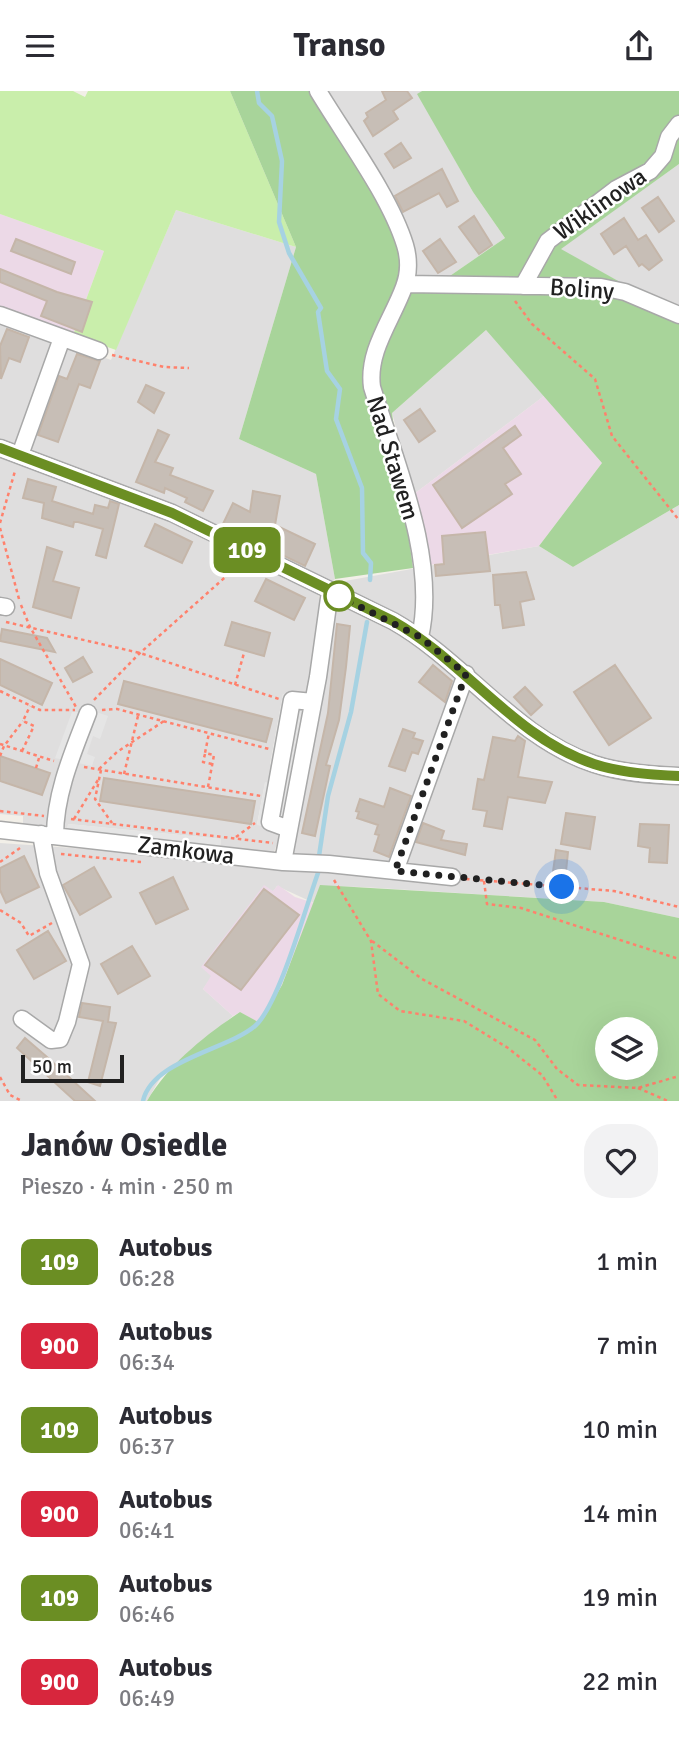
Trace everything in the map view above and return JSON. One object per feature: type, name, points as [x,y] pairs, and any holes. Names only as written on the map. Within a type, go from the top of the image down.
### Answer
[{"type":"street","name":"Nad Stawem","points":[[318,91],[384,201],[405,244],[408,264],[405,284],[370,370],[372,387],[419,543],[426,613],[420,637]]},
{"type":"street","name":"Wiklinowa","points":[[523,286],[548,241],[615,189],[650,171],[663,156],[669,137],[679,124]]},
{"type":"street","points":[[405,284],[523,286]]},
{"type":"street","name":"Boliny","points":[[523,286],[601,287],[634,295],[679,315]]},
{"type":"street","points":[[0,314],[99,351]]},
{"type":"street","points":[[18,461],[62,338]]},
{"type":"street","points":[[0,449],[18,461],[172,513],[420,637],[541,737],[583,760],[614,769],[679,776]]},
{"type":"street","points":[[284,855],[313,702],[330,591]]},
{"type":"street","points":[[395,871],[466,674]]},
{"type":"street","points":[[22,1019],[51,1040],[60,1039],[67,1022],[81,964],[48,873],[48,835],[68,765],[88,709]]},
{"type":"street","name":"Zamkowa","points":[[0,830],[284,855],[329,864],[452,877]]},
{"type":"path","points":[[505,287],[532,324],[595,379],[612,436],[679,520]]},
{"type":"path","points":[[99,351],[164,367],[189,368]]},
{"type":"path","points":[[0,523],[18,461]]},
{"type":"path","points":[[0,528],[30,627],[88,709]]},
{"type":"path","points":[[88,709],[140,653],[242,562],[233,557]]},
{"type":"path","points":[[2,611],[30,627],[140,653],[282,700]]},
{"type":"path","points":[[235,685],[244,653]]},
{"type":"path","points":[[0,691],[40,710],[117,709],[272,750]]},
{"type":"path","points":[[0,756],[2,745],[19,730],[28,698]]},
{"type":"path","points":[[119,780],[138,715]]},
{"type":"path","points":[[22,751],[34,726],[23,721]]},
{"type":"path","points":[[112,823],[95,799],[100,770],[131,743],[164,722]]},
{"type":"path","points":[[19,730],[30,736]]},
{"type":"path","points":[[209,733],[203,762],[212,764]]},
{"type":"path","points":[[2,745],[68,765],[261,796],[258,806]]},
{"type":"path","points":[[205,753],[214,755],[208,787]]},
{"type":"path","points":[[36,768],[40,756]]},
{"type":"path","points":[[74,819],[100,778]]},
{"type":"path","points":[[164,787],[165,780]]},
{"type":"path","points":[[202,786],[202,793]]},
{"type":"path","points":[[240,799],[241,793]]},
{"type":"path","points":[[0,811],[267,840],[284,855]]},
{"type":"path","points":[[235,837],[255,826],[257,816]]},
{"type":"path","points":[[329,864],[335,883],[371,940],[422,979],[535,1041],[556,1069],[578,1085],[638,1088],[679,1076]]},
{"type":"path","points":[[452,877],[614,891],[679,907]]},
{"type":"path","points":[[484,880],[487,904],[521,908],[679,959]]},
{"type":"path","points":[[0,910],[22,923],[29,936],[64,918]]},
{"type":"path","points":[[371,940],[378,994],[400,1011],[464,1021],[508,1048],[542,1076],[558,1101]]},
{"type":"path","points":[[0,1077],[10,1095],[22,1101]]},
{"type":"path","points":[[638,1088],[667,1101]]},
{"type":"shaded area","points":[[323,91],[422,91],[418,94],[473,192],[505,238],[444,280],[415,276]]},
{"type":"shaded area","points":[[679,164],[679,315],[560,249]]},
{"type":"shaded area","points":[[176,210],[296,247],[239,439],[316,474],[335,579],[331,583],[0,443],[0,319],[111,360]]},
{"type":"shaded area","points":[[0,214],[104,251],[73,335],[0,307]]},
{"type":"shaded area","points":[[486,330],[544,396],[414,494],[392,413]]},
{"type":"shaded area","points":[[544,396],[602,463],[539,546],[413,568],[414,494]]},
{"type":"shaded area","points":[[0,457],[164,518],[318,593],[321,606],[307,698],[283,694],[270,764],[278,766],[275,784],[265,783],[257,824],[282,830],[274,852],[220,848],[221,839],[68,824],[67,833],[23,827],[23,816],[0,814]]},
{"type":"shaded area","points":[[679,505],[679,918],[604,902],[362,887],[320,886],[314,903],[277,886],[203,989],[233,1016],[162,1075],[147,1101],[0,1101],[0,843],[218,858],[282,871],[334,583],[539,546],[573,567]]},
{"type":"shaded area","points":[[283,694],[307,698],[282,830],[257,825],[265,782],[275,784],[278,767],[270,765]]},
{"type":"shaded area","points":[[72,712],[96,712],[108,716],[100,739],[93,736],[87,754],[95,757],[92,766],[55,758]]},
{"type":"shaded area","points":[[68,824],[221,839],[220,848],[67,833]]},
{"type":"shaded area","points":[[264,885],[273,891],[278,885],[295,897],[314,903],[282,985],[260,1024],[240,1012],[233,1016],[203,989],[211,976],[201,967]]},
{"type":"green space","points":[[0,91],[73,91],[85,97],[88,91],[230,91],[296,247],[176,210],[116,350],[73,335],[104,251],[0,214]]},
{"type":"green space","points":[[230,91],[323,91],[415,276],[444,280],[505,238],[473,192],[417,94],[422,91],[679,91],[679,164],[561,249],[679,315],[679,505],[573,567],[539,546],[602,463],[486,330],[392,413],[413,568],[335,579],[316,474],[239,439],[296,247]]},
{"type":"green space","points":[[320,885],[604,902],[679,918],[679,1101],[147,1101],[177,1063],[240,1012],[260,1023],[282,985]]},
{"type":"building","points":[[382,91],[407,91],[412,98],[393,111],[398,119],[373,136],[364,121],[368,117],[366,113],[386,100]]},
{"type":"building","points":[[401,143],[411,158],[394,168],[385,154]]},
{"type":"building","points":[[442,169],[458,201],[447,207],[439,193],[403,212],[395,196]]},
{"type":"building","points":[[658,197],[674,221],[659,232],[642,208]]},
{"type":"building","points":[[474,216],[492,245],[479,254],[459,227]]},
{"type":"building","points":[[624,218],[638,240],[646,235],[662,260],[649,270],[642,264],[639,266],[626,246],[614,254],[601,234]]},
{"type":"building","points":[[16,239],[75,262],[71,274],[11,251]]},
{"type":"building","points":[[440,239],[456,262],[438,273],[423,251]]},
{"type":"building","points":[[0,269],[57,292],[92,302],[82,332],[41,316],[47,301],[0,282]]},
{"type":"building","points":[[7,329],[29,337],[20,362],[9,358],[1,379],[0,346]]},
{"type":"building","points":[[77,354],[100,361],[90,388],[79,384],[58,442],[38,435],[59,376],[67,379]]},
{"type":"building","points":[[146,385],[164,393],[154,413],[138,402]]},
{"type":"building","points":[[420,409],[435,431],[419,442],[404,420]]},
{"type":"building","points":[[515,426],[521,435],[503,448],[521,474],[505,484],[512,494],[462,528],[433,485]]},
{"type":"building","points":[[158,430],[169,435],[155,462],[173,468],[170,475],[213,491],[203,511],[185,502],[187,498],[165,488],[164,493],[136,482]]},
{"type":"building","points":[[28,479],[56,487],[52,501],[93,514],[95,505],[108,508],[110,501],[119,504],[106,558],[96,555],[103,529],[78,522],[74,522],[73,527],[42,518],[44,503],[23,498]]},
{"type":"building","points":[[253,491],[280,496],[275,525],[315,544],[305,566],[222,526],[233,503],[250,512]]},
{"type":"building","points":[[155,524],[192,542],[182,563],[145,546]]},
{"type":"building","points":[[485,532],[490,571],[436,576],[435,565],[444,564],[442,536]]},
{"type":"building","points":[[47,547],[62,552],[53,581],[79,588],[71,618],[33,607]]},
{"type":"building","points":[[526,572],[534,599],[520,602],[524,625],[503,628],[500,605],[495,605],[493,575]]},
{"type":"building","points":[[266,579],[305,598],[294,620],[255,601]]},
{"type":"building","points":[[232,622],[270,633],[264,656],[225,645]]},
{"type":"building","points":[[337,624],[350,626],[346,667],[339,720],[326,765],[330,766],[315,836],[302,833],[328,713]]},
{"type":"building","points":[[2,629],[47,638],[55,652],[0,641]]},
{"type":"building","points":[[83,657],[92,672],[73,682],[65,668]]},
{"type":"building","points":[[0,659],[52,683],[42,705],[0,685]]},
{"type":"building","points":[[433,665],[452,681],[445,702],[419,682]]},
{"type":"building","points":[[615,665],[651,718],[609,745],[574,692]]},
{"type":"building","points":[[124,681],[272,719],[266,742],[118,704]]},
{"type":"building","points":[[525,687],[542,705],[531,715],[514,697]]},
{"type":"building","points":[[403,729],[415,733],[413,738],[423,741],[418,754],[412,752],[405,771],[389,766]]},
{"type":"building","points":[[518,736],[525,741],[518,777],[552,782],[545,803],[508,797],[502,829],[484,826],[487,811],[473,809],[478,779],[484,780],[493,737],[515,741]]},
{"type":"building","points":[[0,756],[50,773],[42,795],[0,781]]},
{"type":"building","points":[[104,778],[255,801],[251,824],[100,801]]},
{"type":"building","points":[[390,788],[411,796],[389,857],[374,851],[379,835],[375,834],[378,825],[357,818],[359,812],[356,811],[360,799],[384,807]]},
{"type":"building","points":[[566,813],[595,817],[590,849],[561,844]]},
{"type":"building","points":[[423,823],[444,831],[441,840],[467,844],[465,855],[416,842]]},
{"type":"building","points":[[640,824],[669,825],[667,863],[649,862],[650,848],[638,846]]},
{"type":"building","points":[[556,850],[568,852],[565,881],[552,879]]},
{"type":"building","points":[[24,856],[39,887],[6,903],[0,890],[0,868]]},
{"type":"building","points":[[94,867],[111,897],[80,915],[63,885]]},
{"type":"building","points":[[173,877],[188,909],[156,924],[140,893]]},
{"type":"building","points":[[264,889],[299,915],[241,990],[205,965]]},
{"type":"building","points":[[48,931],[66,961],[34,979],[17,950]]},
{"type":"building","points":[[132,946],[150,976],[118,994],[101,964]]},
{"type":"building","points":[[82,1003],[110,1007],[108,1022],[116,1023],[100,1086],[88,1082],[103,1021],[79,1017]]},
{"type":"building","points":[[25,1038],[95,1101],[75,1101],[17,1048]]},
{"type":"waterway","points":[[257,91],[259,103],[272,116],[282,161],[279,222],[289,253],[321,308],[318,312],[327,371],[340,389],[336,419],[362,488],[363,553],[371,563],[370,580]]},
{"type":"waterway","points":[[319,856],[328,796],[351,712],[367,622]]},
{"type":"waterway","points":[[143,1101],[149,1087],[160,1075],[243,1034],[255,1026],[264,1015],[282,977],[318,873]]},
{"type":"bus line","name":"109","points":[[0,448],[172,513],[393,621],[420,637],[541,737],[583,760],[614,769],[679,776]]},
{"type":"route","points":[[339,596],[420,637],[466,674],[395,871],[562,887]]}]
